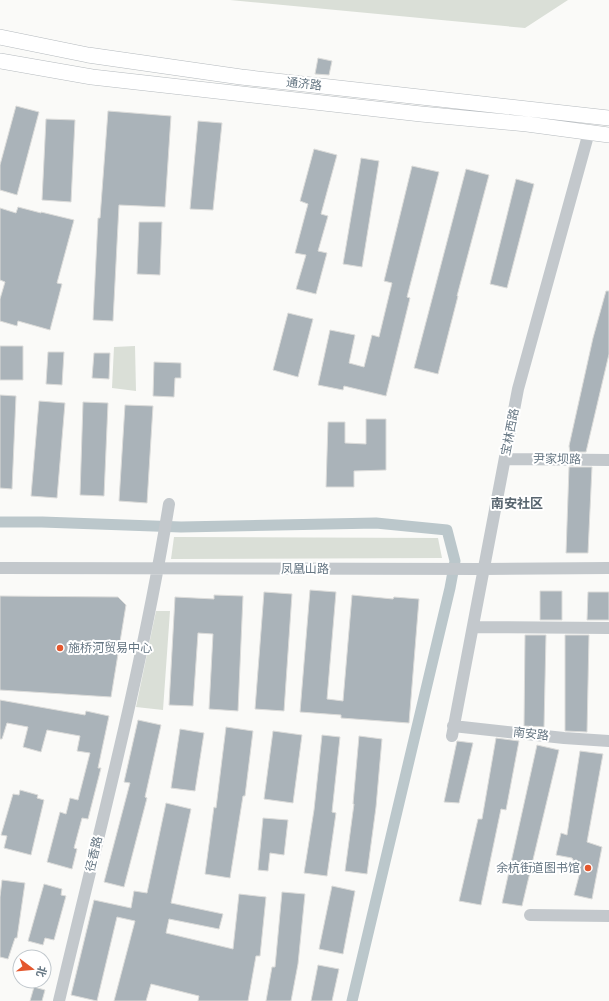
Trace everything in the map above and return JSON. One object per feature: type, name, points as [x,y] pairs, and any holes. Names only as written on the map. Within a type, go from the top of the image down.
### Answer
[{"type":"main road","name":"通济路","points":[[0,37],[88,55],[242,77],[609,118]]},
{"type":"main road","name":"通济路","points":[[0,61],[92,77],[609,134]]},
{"type":"street","name":"宝林西路","points":[[453,731],[518,389],[588,132]]},
{"type":"street","name":"尹家坝路","points":[[505,459],[609,460]]},
{"type":"street","name":"径香路","points":[[59,1001],[129,707],[158,569],[168,508]]},
{"type":"street","name":"凤凰山路","points":[[0,568],[609,568]]},
{"type":"street","points":[[472,627],[609,628]]},
{"type":"street","name":"南安路","points":[[453,731],[609,741]]},
{"type":"street","points":[[530,915],[609,916]]},
{"type":"shaded area","points":[[230,0],[568,0],[525,28]]},
{"type":"shaded area","points":[[135,346],[136,391],[112,388],[114,347]]},
{"type":"shaded area","points":[[174,537],[438,538],[442,558],[171,559]]},
{"type":"shaded area","points":[[156,611],[170,611],[163,710],[136,707]]},
{"type":"building","points":[[318,58],[332,61],[329,75],[315,74]]},
{"type":"building","points":[[16,106],[39,112],[17,195],[0,190],[0,165]]},
{"type":"building","points":[[108,111],[171,116],[165,207],[119,205],[113,321],[93,320],[98,218],[100,218]]},
{"type":"building","points":[[46,119],[75,120],[71,202],[42,200]]},
{"type":"building","points":[[198,121],[222,123],[213,210],[190,209]]},
{"type":"building","points":[[314,149],[337,155],[321,214],[328,216],[318,251],[327,253],[316,294],[296,289],[306,255],[295,253],[308,204],[300,201]]},
{"type":"building","points":[[361,158],[379,161],[362,267],[343,264]]},
{"type":"building","points":[[412,166],[439,172],[407,297],[410,298],[386,396],[344,386],[343,390],[318,385],[330,330],[355,335],[349,363],[364,367],[372,335],[379,337],[392,283],[384,281]]},
{"type":"building","points":[[466,169],[489,175],[438,374],[414,368]]},
{"type":"building","points":[[516,179],[534,184],[507,288],[490,284]]},
{"type":"building","points":[[18,207],[74,220],[57,283],[62,284],[50,330],[18,321],[17,326],[0,321],[0,299],[5,282],[0,280],[0,208],[16,213]]},
{"type":"building","points":[[139,222],[162,222],[160,275],[137,274]]},
{"type":"building","points":[[606,291],[609,291],[609,354],[586,452],[570,452],[569,446],[593,338]]},
{"type":"building","points":[[288,313],[313,319],[298,377],[273,370]]},
{"type":"building","points":[[0,346],[23,346],[23,380],[0,380]]},
{"type":"building","points":[[48,352],[64,352],[62,385],[46,384]]},
{"type":"building","points":[[94,353],[110,353],[109,379],[92,378]]},
{"type":"building","points":[[154,362],[181,363],[181,378],[175,378],[174,397],[153,396]]},
{"type":"building","points":[[0,395],[16,396],[12,489],[0,488]]},
{"type":"building","points":[[39,401],[65,403],[57,498],[31,496]]},
{"type":"building","points":[[83,402],[108,403],[104,496],[80,495]]},
{"type":"building","points":[[125,405],[153,406],[147,503],[119,501]]},
{"type":"building","points":[[366,419],[386,419],[386,470],[354,471],[354,487],[326,487],[328,422],[345,422],[345,443],[366,444]]},
{"type":"building","points":[[569,467],[592,467],[588,553],[566,553]]},
{"type":"building","points":[[310,590],[336,592],[327,699],[343,701],[352,595],[393,599],[394,597],[419,599],[409,723],[341,718],[341,715],[300,712]]},
{"type":"building","points":[[540,591],[562,591],[562,620],[540,620]]},
{"type":"building","points":[[264,592],[292,594],[284,711],[255,709]]},
{"type":"building","points":[[588,592],[609,592],[609,620],[587,620]]},
{"type":"building","points":[[214,595],[243,596],[238,711],[209,709],[213,634],[198,633],[193,706],[169,705],[175,597],[214,599]]},
{"type":"building","name":"施桥河贸易中心","points":[[0,596],[118,597],[126,605],[111,697],[0,690]]},
{"type":"building","points":[[525,635],[546,635],[544,727],[524,726]]},
{"type":"building","points":[[565,635],[589,635],[587,732],[565,731]]},
{"type":"building","points":[[0,700],[85,715],[86,711],[109,716],[98,768],[101,768],[88,819],[82,818],[74,848],[77,849],[72,869],[47,862],[60,812],[66,814],[70,798],[78,800],[90,753],[77,751],[80,736],[47,730],[41,752],[23,747],[28,727],[7,723],[2,739],[0,739]]},
{"type":"building","points":[[138,720],[161,725],[145,797],[147,798],[124,887],[104,882],[130,783],[124,782]]},
{"type":"building","points":[[226,727],[253,731],[245,796],[243,796],[230,878],[205,874],[214,807],[216,808]]},
{"type":"building","points":[[180,729],[204,733],[195,791],[171,788]]},
{"type":"building","points":[[273,731],[302,735],[293,803],[264,799]]},
{"type":"building","points":[[322,735],[340,737],[332,812],[336,813],[327,876],[304,873],[314,810]]},
{"type":"building","points":[[359,736],[382,739],[376,807],[367,874],[345,871],[354,804]]},
{"type":"building","points":[[496,738],[519,741],[506,810],[501,809],[481,905],[459,901],[478,819],[482,819]]},
{"type":"building","points":[[457,741],[473,743],[459,803],[444,802]]},
{"type":"building","points":[[537,745],[559,750],[522,906],[502,903]]},
{"type":"building","points":[[580,751],[603,754],[587,842],[602,847],[592,899],[574,895],[580,872],[572,858],[556,855],[561,833],[567,835]]},
{"type":"building","points":[[20,790],[38,795],[37,798],[44,800],[31,855],[4,848],[7,836],[1,835],[13,794],[19,795]]},
{"type":"building","points":[[166,803],[191,809],[171,903],[223,914],[219,929],[169,919],[166,933],[233,949],[239,894],[266,897],[260,956],[256,956],[248,1001],[198,1001],[199,996],[151,984],[146,1001],[114,1001],[135,921],[117,917],[97,1001],[71,995],[94,900],[131,908],[134,891],[147,893]]},
{"type":"building","points":[[263,818],[288,820],[284,855],[270,853],[268,871],[258,870]]},
{"type":"building","points":[[2,880],[25,883],[17,938],[15,938],[8,959],[0,957],[0,897]]},
{"type":"building","points":[[44,884],[62,889],[61,895],[66,896],[54,940],[45,938],[43,945],[28,941]]},
{"type":"building","points":[[332,886],[355,891],[343,954],[319,949]]},
{"type":"building","points":[[282,892],[305,894],[298,964],[291,1001],[266,1001],[272,967],[275,967]]},
{"type":"building","points":[[318,965],[339,969],[332,1001],[311,1001]]},
{"type":"building","points":[[33,989],[45,990],[42,1001],[30,1001]]},
{"type":"waterway","points":[[0,522],[181,527],[376,523],[447,530],[455,561],[450,588],[352,1001]]},
{"type":"place","name":"施桥河贸易中心","points":[[60,648]]},
{"type":"place","name":"余杭街道图书馆","points":[[588,868]]},
{"type":"district","name":"南安社区","points":[[517,503]]}]
